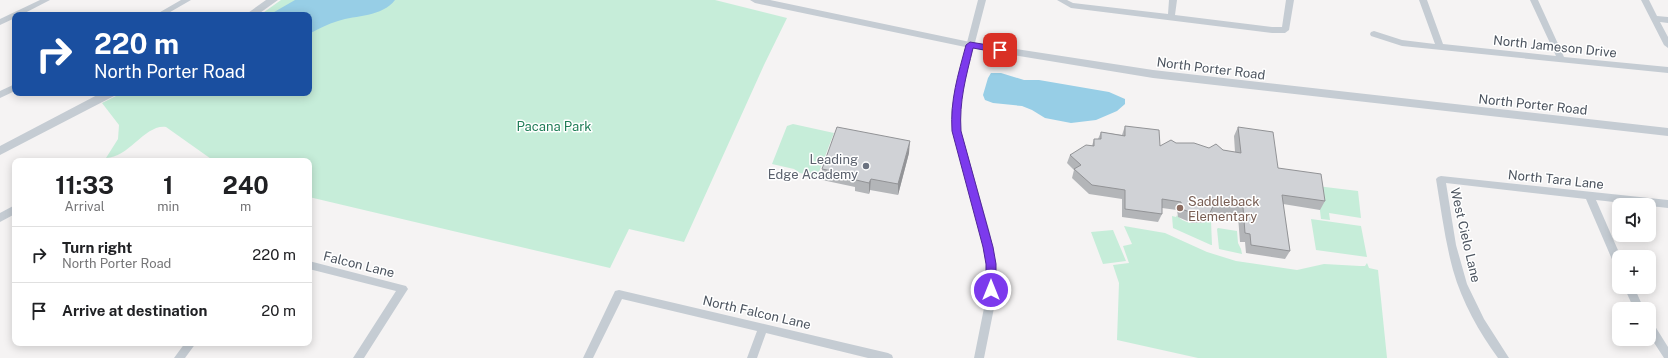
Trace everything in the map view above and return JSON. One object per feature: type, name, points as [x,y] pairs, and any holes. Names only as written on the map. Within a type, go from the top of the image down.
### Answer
[{"type":"street","points":[[21,12],[46,0]]},
{"type":"street","points":[[165,12],[187,0]]},
{"type":"street","points":[[255,12],[273,0]]},
{"type":"street","name":"North Porter Road","points":[[755,0],[970,45],[1153,74],[1668,132]]},
{"type":"street","points":[[979,358],[990,304],[991,264],[985,233],[957,131],[955,118],[957,100],[982,0]]},
{"type":"street","points":[[1061,0],[1071,5],[1171,18],[1285,30],[1290,0]]},
{"type":"street","points":[[1171,18],[1173,0]]},
{"type":"street","points":[[1423,0],[1440,47]]},
{"type":"street","points":[[1534,0],[1561,59]]},
{"type":"street","points":[[1645,0],[1668,45]]},
{"type":"street","points":[[0,22],[12,16]]},
{"type":"street","points":[[1653,18],[1668,20]]},
{"type":"street","name":"North Jameson Drive","points":[[1374,34],[1402,43],[1668,70]]},
{"type":"street","points":[[0,95],[12,89]]},
{"type":"street","points":[[0,151],[104,96]]},
{"type":"street","name":"North Tara Lane","points":[[1440,179],[1668,204]]},
{"type":"street","name":"West Cielo Lane","points":[[1440,179],[1456,262],[1462,283],[1483,327],[1504,358]]},
{"type":"street","points":[[1589,195],[1613,250]]},
{"type":"street","points":[[0,218],[12,212]]},
{"type":"street","name":"Falcon Lane","points":[[312,266],[403,289],[358,358]]},
{"type":"street","name":"North Falcon Lane","points":[[588,358],[619,294],[888,358]]},
{"type":"street","points":[[752,358],[763,328]]},
{"type":"street","points":[[1656,337],[1668,356]]},
{"type":"street","points":[[180,358],[189,346]]},
{"type":"green space","name":"Pacana Park","points":[[281,0],[715,0],[787,18],[764,65],[684,242],[629,229],[610,268],[312,198],[312,158],[210,158],[166,127],[158,127],[144,135],[122,153],[114,157],[106,158],[118,139],[119,125],[102,103],[116,96],[312,96],[312,12],[264,12]]},
{"type":"green space","points":[[793,124],[834,133],[817,177],[800,173],[794,169],[772,164],[787,126]]},
{"type":"green space","points":[[1317,186],[1358,191],[1361,218],[1329,213],[1330,220],[1321,219]]},
{"type":"green space","points":[[1177,215],[1186,222],[1194,223],[1206,222],[1207,217],[1211,221],[1212,245],[1173,228],[1172,216],[1176,217]]},
{"type":"green space","points":[[1311,219],[1361,226],[1367,257],[1316,250]]},
{"type":"green space","points":[[1124,226],[1165,233],[1207,252],[1236,261],[1297,270],[1324,264],[1365,266],[1367,263],[1369,268],[1378,270],[1387,358],[1198,358],[1117,340],[1119,283],[1113,265],[1129,263],[1123,246],[1132,244]]},
{"type":"green space","points":[[1218,228],[1237,231],[1238,243],[1242,254],[1219,249]]},
{"type":"green space","points":[[1113,230],[1126,261],[1103,264],[1091,232]]},
{"type":"water","points":[[295,0],[395,0],[390,6],[376,13],[338,21],[312,32],[312,12],[274,12]]},
{"type":"water","points":[[991,73],[1001,73],[1024,80],[1039,80],[1109,92],[1125,99],[1125,104],[1117,111],[1096,120],[1071,123],[1045,118],[1022,106],[993,103],[985,100],[983,95]]},
{"type":"building","points":[[1125,126],[1159,130],[1160,146],[1171,140],[1176,143],[1194,143],[1209,148],[1216,144],[1223,150],[1241,153],[1238,127],[1273,132],[1278,168],[1321,174],[1325,201],[1282,195],[1290,251],[1251,245],[1250,234],[1245,233],[1243,207],[1216,203],[1216,207],[1213,206],[1210,213],[1197,215],[1182,209],[1181,202],[1162,199],[1162,214],[1125,209],[1125,190],[1092,185],[1074,169],[1081,165],[1070,155],[1086,145],[1094,146],[1094,139],[1101,139],[1101,132],[1125,136]]},
{"type":"building","name":"Leading Edge Academy","points":[[837,127],[910,141],[898,184],[871,179],[869,183],[856,180],[857,176],[822,169]]},
{"type":"place","name":"Leading Edge Academy","points":[[866,166]]},
{"type":"place","name":"Saddleback Elementary","points":[[1180,208]]},
{"type":"route","points":[[991,290],[991,264],[988,247],[957,131],[955,112],[970,45],[1000,50]]}]
